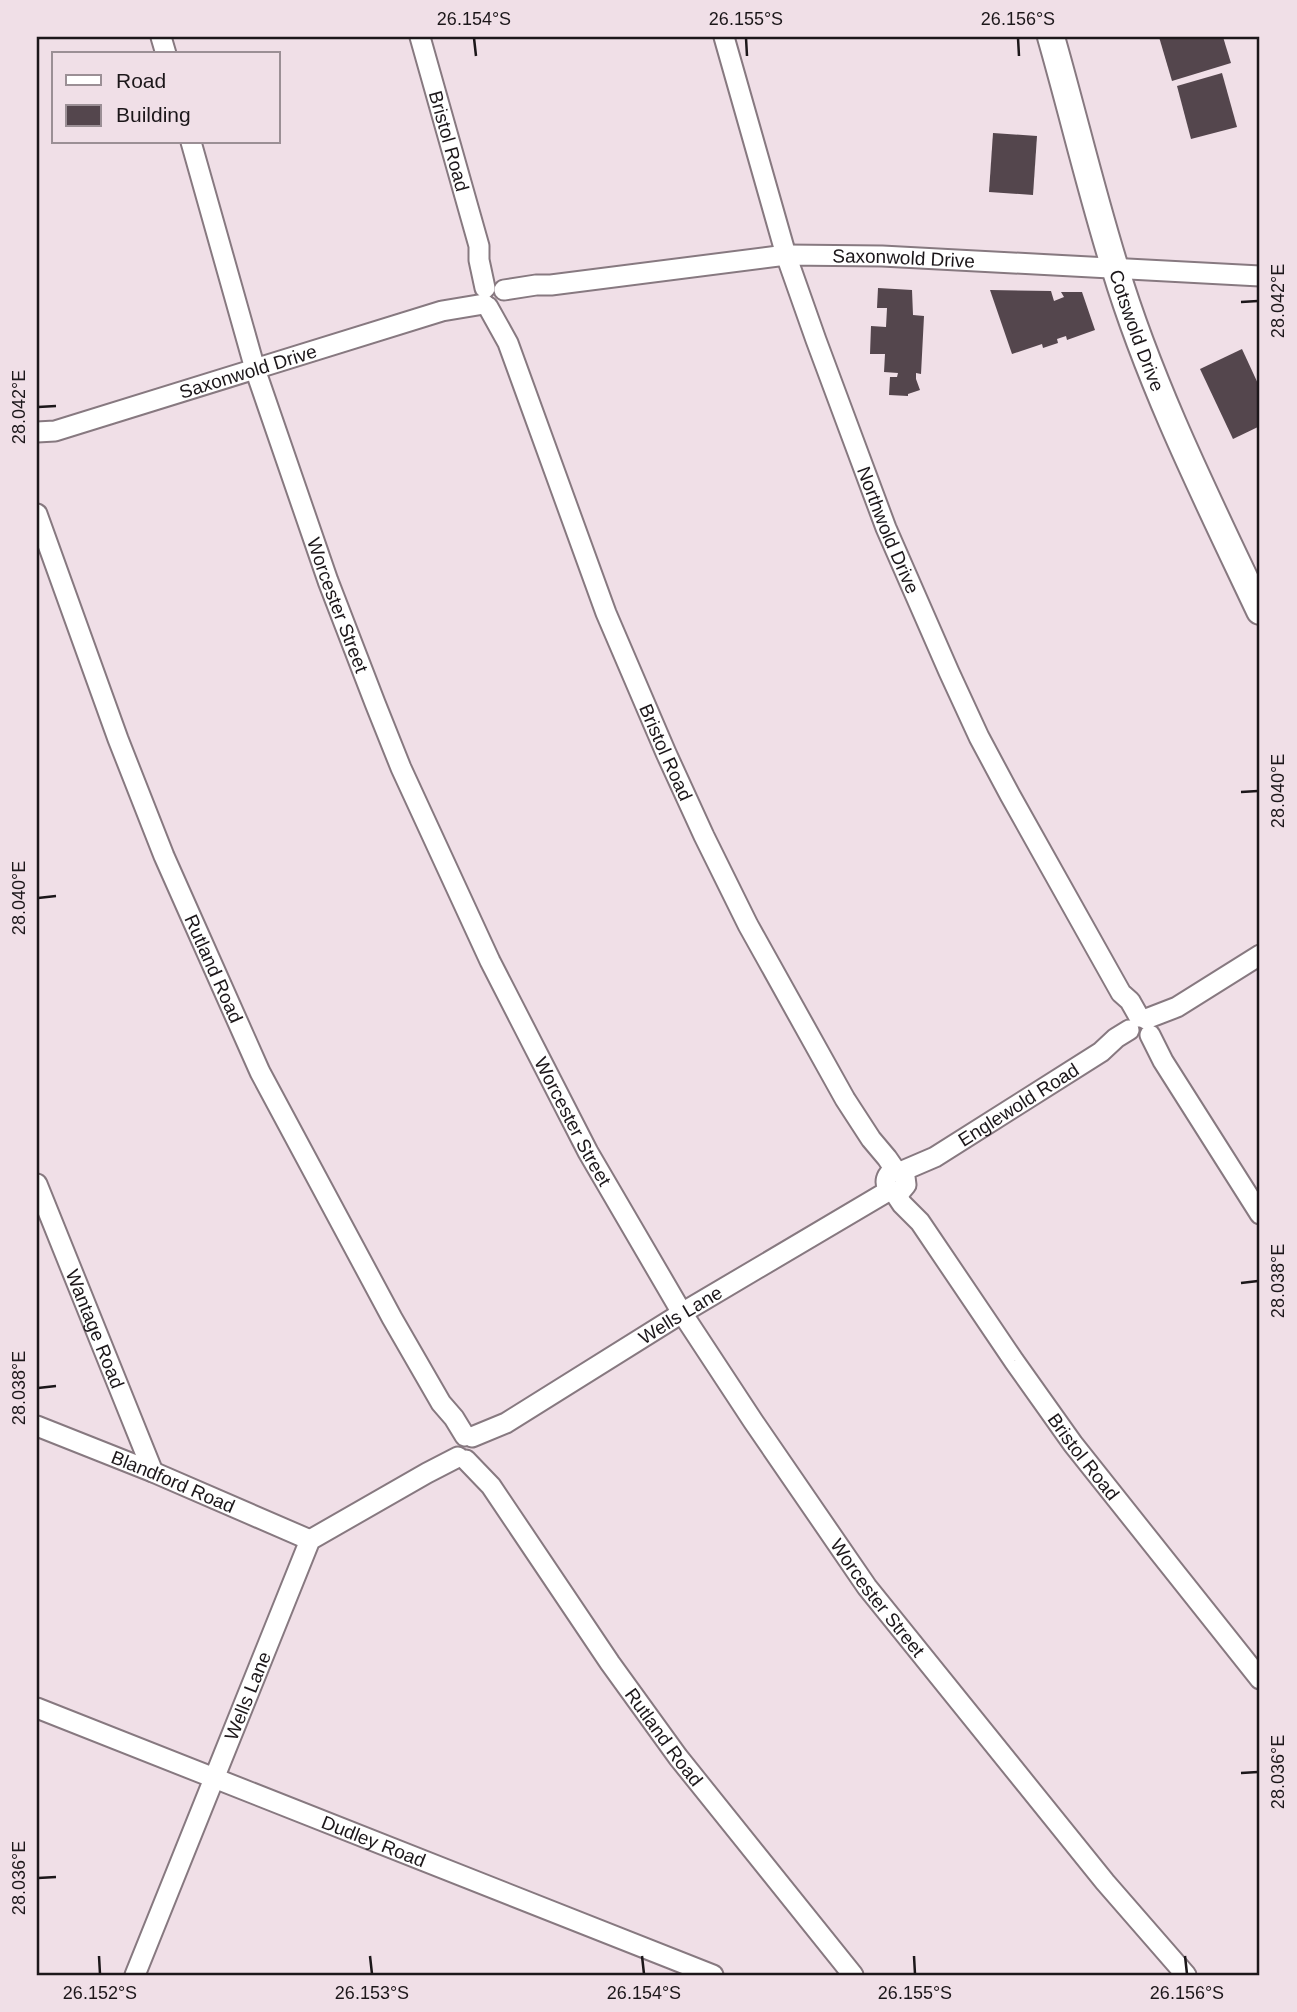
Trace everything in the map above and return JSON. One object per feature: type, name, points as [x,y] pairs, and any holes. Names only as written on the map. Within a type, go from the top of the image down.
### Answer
[{"type":"main road","name":"Cotswold Drive","points":[[1051,37],[1115,269],[1155,380],[1260,611]]},
{"type":"street","name":"Bristol Road","points":[[420,37],[479,246],[488,259],[493,297],[602,601],[666,753],[748,925],[845,1099],[887,1158],[895,1182],[916,1209],[920,1222],[1014,1361],[1073,1444],[1260,1679]]},
{"type":"street","name":"Northwold Drive","points":[[723,37],[786,255],[871,489],[949,672],[1010,795],[1121,993],[1130,1001],[1140,1029],[1260,1214]]},
{"type":"street","name":"Worcester Street","points":[[192,144],[255,369],[328,582],[374,703],[490,961],[588,1152],[682,1314],[867,1587],[1105,1882],[1186,1975]]},
{"type":"street","name":"Saxonwold Drive","points":[[37,442],[49,436],[46,431],[442,311],[455,302],[493,297],[536,285],[786,255],[882,256],[1260,276]]},
{"type":"street","name":"Rutland Road","points":[[37,514],[163,856],[260,1072],[392,1318],[441,1403],[447,1422],[485,1470],[491,1486],[610,1663],[678,1757],[853,1975]]},
{"type":"street","name":"Englewold Road","points":[[895,1182],[1101,1052],[1117,1046],[1140,1029],[1168,1017],[1177,1007],[1260,955]]},
{"type":"street","name":"Wells Lane","points":[[135,1975],[310,1541],[445,1465],[466,1448],[895,1182]]},
{"type":"street","name":"Wantage Road","points":[[37,1184],[153,1472]]},
{"type":"street","name":"Blandford Road","points":[[37,1426],[153,1472],[310,1541]]},
{"type":"street","name":"Dudley Road","points":[[37,1708],[713,1975]]},
{"type":"building","points":[[1159,37],[1223,37],[1231,63],[1172,81]]},
{"type":"building","points":[[1222,73],[1237,127],[1191,139],[1177,86]]},
{"type":"building","points":[[993,133],[1037,136],[1033,195],[989,192]]},
{"type":"building","points":[[878,288],[912,290],[913,315],[924,316],[921,374],[916,373],[920,390],[908,396],[889,395],[890,377],[897,377],[898,373],[884,372],[885,354],[870,354],[871,326],[886,327],[887,308],[877,308]]},
{"type":"building","points":[[990,290],[1051,291],[1054,301],[1064,297],[1061,292],[1082,292],[1095,330],[1067,340],[1066,336],[1057,339],[1058,343],[1043,348],[1042,344],[1012,354]]},
{"type":"building","points":[[1242,349],[1260,388],[1260,426],[1233,439],[1200,369]]}]
